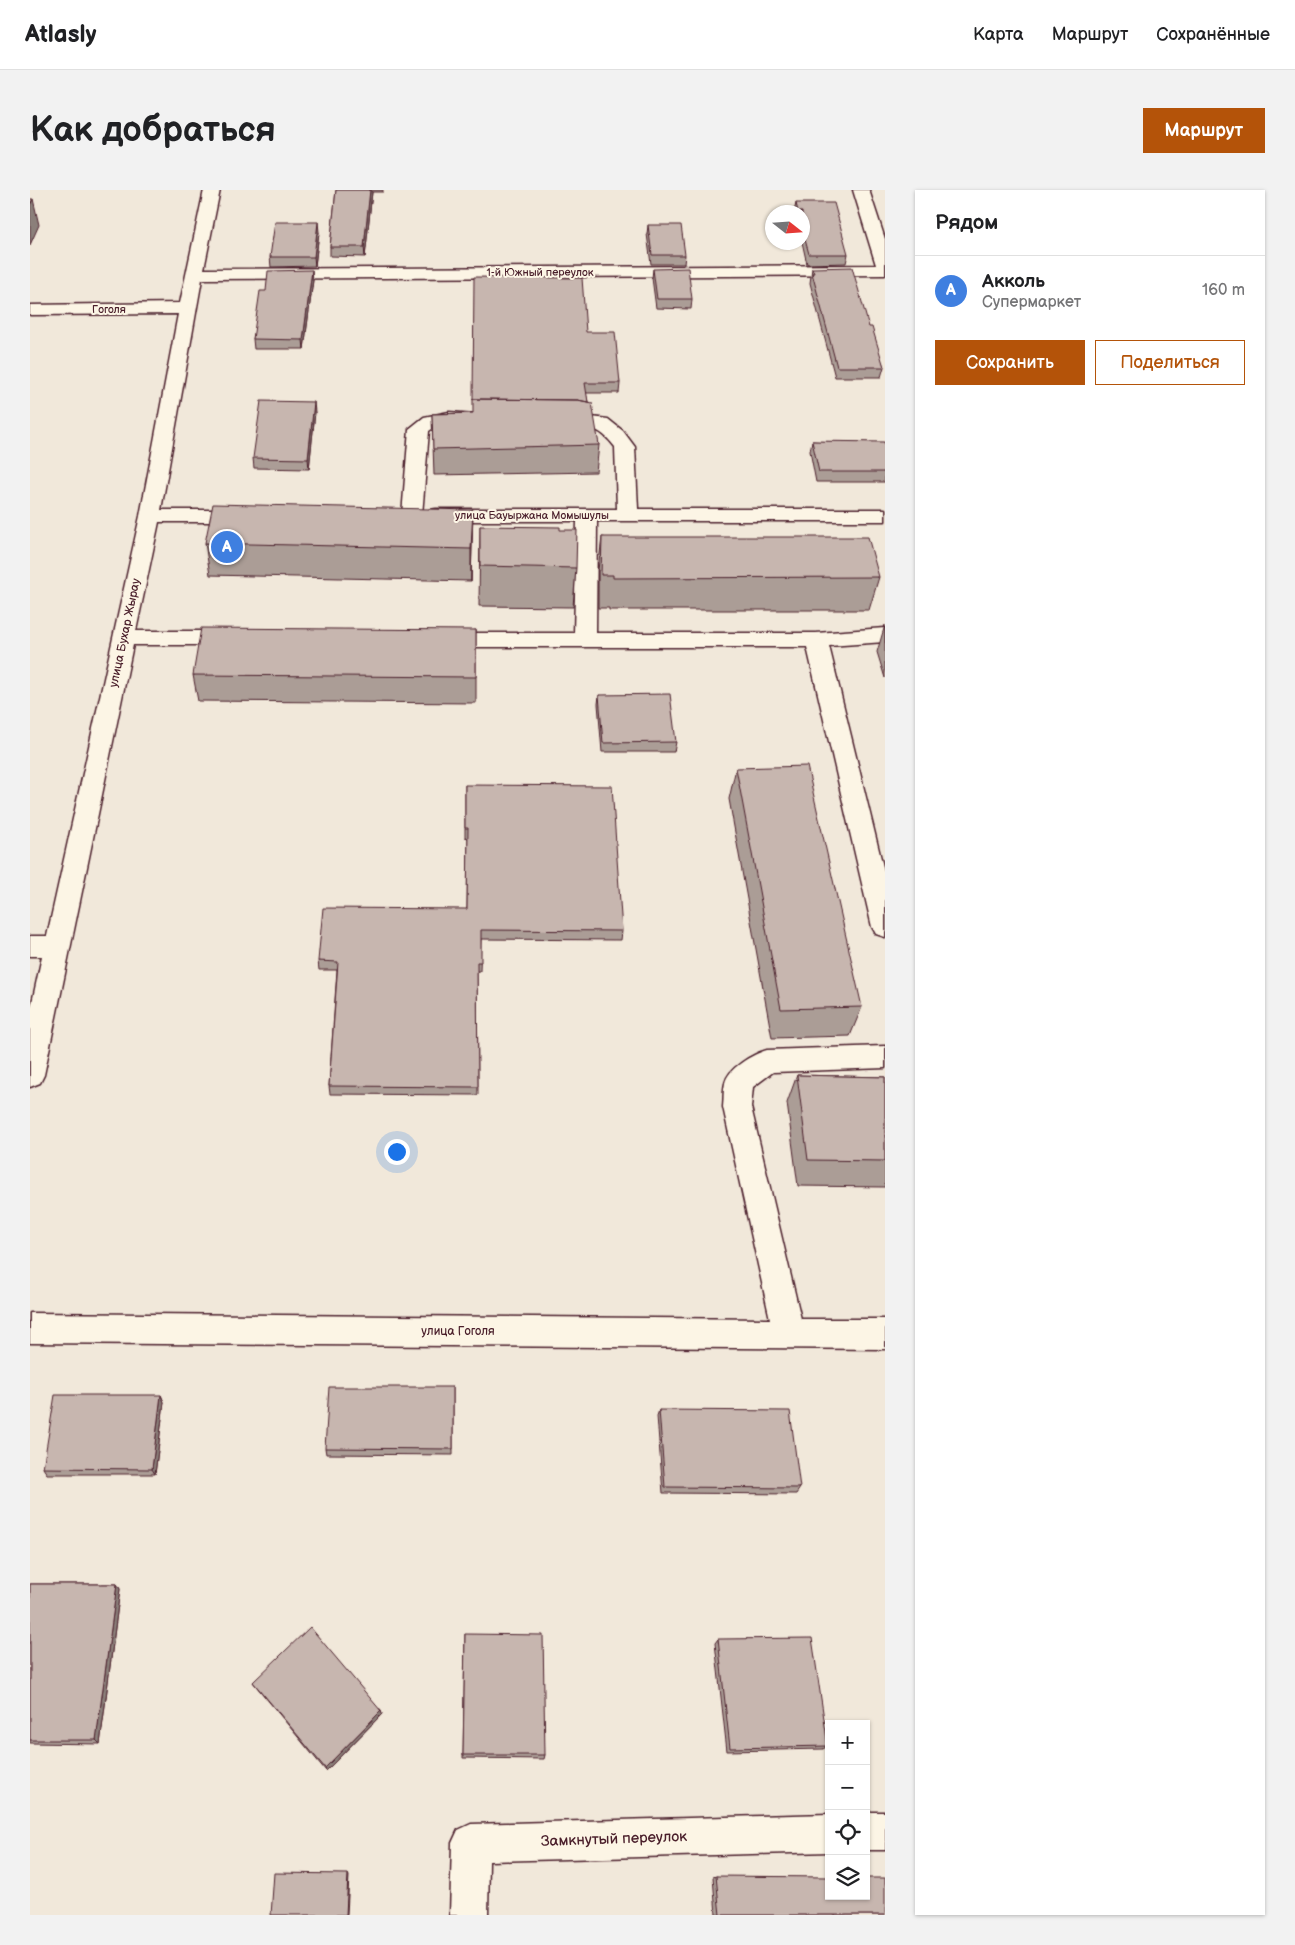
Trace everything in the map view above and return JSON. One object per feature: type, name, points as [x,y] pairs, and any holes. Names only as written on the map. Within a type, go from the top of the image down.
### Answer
[{"type":"street","name":"улица Бухар Жырау","points":[[30,1075],[150,516],[194,274],[212,190]]},
{"type":"street","points":[[861,190],[885,266]]},
{"type":"street","name":"1-й Южный переулок","points":[[194,274],[885,270]]},
{"type":"street","name":"Гоголя","points":[[30,310],[188,308]]},
{"type":"street","name":"улица Бауыржана Момышулы","points":[[491,418],[444,417],[428,421],[419,429],[403,516],[885,515]]},
{"type":"street","points":[[538,419],[576,419],[601,423],[616,434],[626,447],[628,515]]},
{"type":"street","points":[[585,641],[587,515]]},
{"type":"street","points":[[150,516],[267,516]]},
{"type":"street","points":[[418,640],[816,640],[885,635]]},
{"type":"street","points":[[124,638],[261,639]]},
{"type":"street","points":[[816,640],[885,927]]},
{"type":"street","points":[[30,946],[59,946]]},
{"type":"street","points":[[789,1333],[737,1107],[739,1082],[767,1061],[885,1057]]},
{"type":"street","name":"улица Гоголя","points":[[30,1328],[885,1334]]},
{"type":"street","points":[[870,1832],[885,1831]]},
{"type":"street","name":"Замкнутый переулок","points":[[470,1915],[471,1843],[825,1832]]},
{"type":"building","points":[[336,190],[370,190],[364,247],[330,247]]},
{"type":"building","points":[[796,203],[834,203],[848,254],[809,254],[810,205],[796,205]]},
{"type":"building","points":[[275,222],[318,222],[314,257],[270,257]]},
{"type":"building","points":[[648,225],[681,225],[685,255],[652,255]]},
{"type":"building","points":[[852,267],[869,327],[872,327],[884,367],[837,367],[812,268]]},
{"type":"building","points":[[688,268],[692,299],[657,299],[653,269]]},
{"type":"building","points":[[312,270],[303,340],[253,339],[260,291],[266,291],[268,271]]},
{"type":"building","points":[[474,277],[582,278],[586,332],[615,332],[620,383],[585,383],[588,402],[578,400],[473,399]]},
{"type":"building","points":[[473,399],[578,400],[592,403],[599,445],[433,449],[432,414],[473,413]]},
{"type":"building","points":[[261,401],[314,402],[308,459],[253,458]]},
{"type":"building","points":[[812,441],[884,442],[885,472],[819,472]]},
{"type":"building","points":[[213,504],[473,510],[471,549],[205,543]]},
{"type":"building","points":[[480,526],[560,527],[560,530],[577,530],[576,568],[480,566]]},
{"type":"building","points":[[602,537],[868,537],[879,577],[613,578],[613,575],[601,575]]},
{"type":"building","points":[[201,628],[476,630],[476,677],[193,675]]},
{"type":"building","points":[[670,694],[676,742],[603,743],[599,695]]},
{"type":"building","points":[[807,766],[862,1007],[781,1009],[736,768]]},
{"type":"building","points":[[465,785],[612,786],[622,931],[481,930],[481,962],[477,962],[478,1087],[329,1086],[338,962],[318,961],[323,908],[467,909],[468,828],[465,828]]},
{"type":"building","points":[[797,1075],[885,1077],[885,1161],[808,1160]]},
{"type":"building","points":[[329,1387],[453,1387],[453,1449],[325,1448]]},
{"type":"building","points":[[55,1395],[161,1395],[152,1469],[43,1468]]},
{"type":"building","points":[[659,1410],[790,1411],[800,1488],[665,1487]]},
{"type":"building","points":[[30,1584],[117,1584],[96,1740],[30,1740]]},
{"type":"building","points":[[310,1627],[381,1711],[325,1768],[253,1682]]},
{"type":"building","points":[[465,1634],[543,1635],[545,1755],[463,1755]]},
{"type":"building","points":[[812,1638],[825,1726],[825,1746],[730,1748],[718,1639]]},
{"type":"building","points":[[274,1873],[348,1874],[346,1915],[271,1915]]},
{"type":"building","points":[[716,1876],[825,1877],[825,1900],[870,1900],[870,1878],[885,1878],[885,1915],[720,1915]]},
{"type":"place","name":"Акколь","points":[[227,547]]}]
